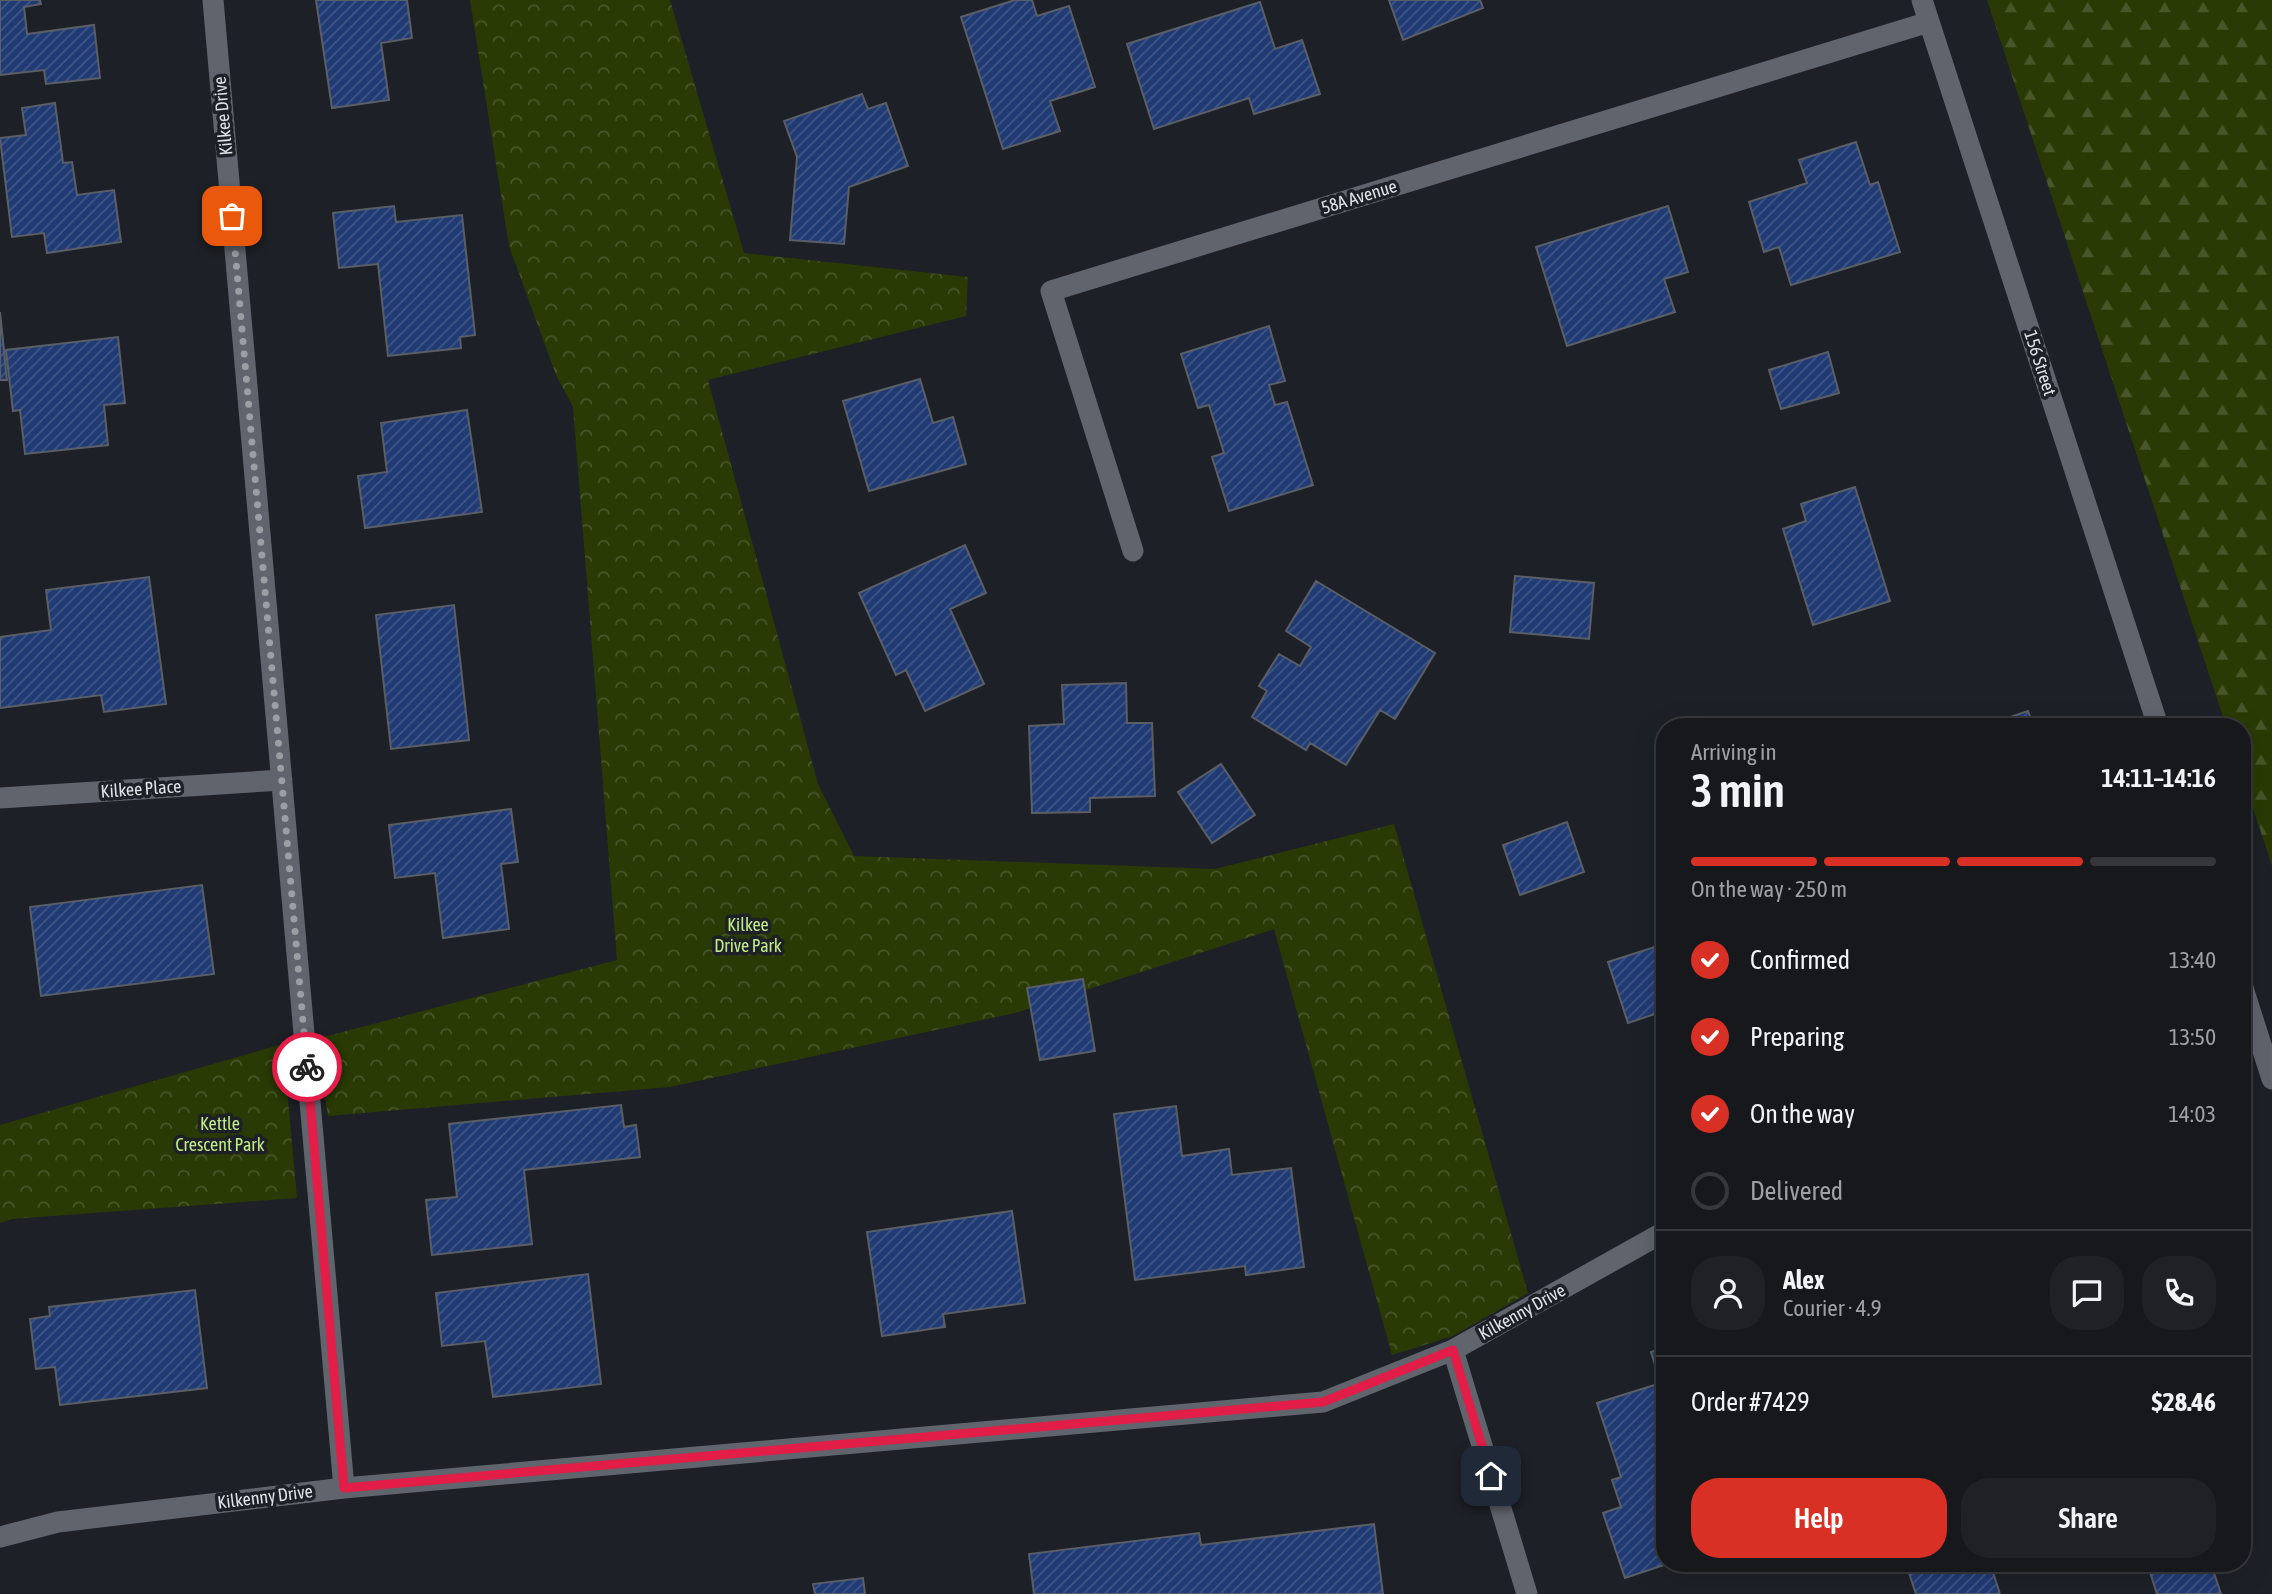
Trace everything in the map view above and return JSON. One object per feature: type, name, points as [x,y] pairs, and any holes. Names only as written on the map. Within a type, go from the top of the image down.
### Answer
[{"type":"street","name":"Kilkee Drive","points":[[213,0],[344,1488]]},
{"type":"street","name":"156 Street","points":[[1922,0],[2155,718]]},
{"type":"street","name":"58A Avenue","points":[[1133,551],[1051,291],[1929,22]]},
{"type":"street","name":"Kilkee Place","points":[[0,798],[282,780]]},
{"type":"street","points":[[2251,1038],[2272,1079]]},
{"type":"street","name":"Kilkenny Drive","points":[[0,1537],[58,1522],[344,1488],[1323,1402],[1453,1350],[1656,1236]]},
{"type":"street","points":[[1453,1350],[1527,1594]]},
{"type":"green space","name":"Kilkee Drive Park","points":[[470,0],[670,0],[744,253],[968,277],[966,316],[708,380],[818,784],[854,856],[1215,869],[1394,824],[1528,1293],[1453,1336],[1392,1355],[1274,929],[1015,1013],[670,1087],[328,1116],[316,1039],[617,960],[573,407],[556,375],[509,246]]},
{"type":"green space","points":[[1987,0],[2272,0],[2272,866],[2251,802],[2251,718],[2223,718]]},
{"type":"green space","name":"Kettle Crescent Park","points":[[283,1044],[297,1198],[12,1219],[0,1223],[0,1125]]},
{"type":"building","points":[[0,0],[40,0],[41,4],[24,7],[27,34],[94,25],[100,78],[46,84],[44,70],[0,75]]},
{"type":"building","points":[[316,0],[407,0],[412,38],[381,43],[389,100],[332,108]]},
{"type":"building","points":[[1015,0],[1032,0],[1037,16],[1069,6],[1095,87],[1050,101],[1060,131],[1003,149],[961,17]]},
{"type":"building","points":[[1389,0],[1480,0],[1483,8],[1403,40]]},
{"type":"building","points":[[1260,2],[1275,49],[1302,40],[1320,94],[1254,114],[1249,98],[1154,129],[1127,44]]},
{"type":"building","points":[[862,94],[868,109],[886,103],[908,166],[849,187],[844,244],[790,240],[797,157],[784,121]]},
{"type":"building","points":[[55,103],[63,163],[72,162],[77,195],[114,190],[121,242],[47,253],[44,233],[12,237],[0,138],[26,135],[22,108]]},
{"type":"building","points":[[1856,142],[1870,185],[1878,182],[1900,252],[1791,285],[1779,247],[1764,252],[1749,202],[1807,183],[1799,160]]},
{"type":"building","points":[[394,206],[396,222],[462,215],[475,335],[460,337],[461,348],[388,356],[378,264],[339,268],[333,213]]},
{"type":"building","points":[[1668,206],[1688,272],[1664,279],[1675,312],[1567,346],[1536,247]]},
{"type":"building","points":[[0,312],[7,380],[0,380]]},
{"type":"building","points":[[1269,326],[1285,381],[1269,385],[1275,405],[1287,402],[1313,485],[1229,511],[1212,457],[1224,453],[1209,405],[1198,408],[1181,354]]},
{"type":"building","points":[[118,337],[125,403],[104,405],[108,445],[25,454],[20,410],[13,411],[6,350]]},
{"type":"building","points":[[1828,352],[1839,393],[1781,409],[1769,370]]},
{"type":"building","points":[[920,379],[933,423],[953,417],[966,464],[869,491],[843,401]]},
{"type":"building","points":[[467,410],[482,512],[365,528],[358,476],[387,472],[381,423]]},
{"type":"building","points":[[1855,487],[1890,601],[1813,625],[1783,529],[1806,521],[1801,504]]},
{"type":"building","points":[[965,545],[986,593],[950,609],[984,684],[925,711],[906,670],[896,675],[859,593]]},
{"type":"building","points":[[1515,576],[1594,583],[1589,639],[1510,632]]},
{"type":"building","points":[[149,577],[166,704],[104,712],[101,695],[0,708],[0,637],[51,630],[46,590]]},
{"type":"building","points":[[1316,581],[1435,653],[1395,719],[1380,710],[1346,765],[1310,743],[1306,750],[1252,717],[1267,691],[1259,686],[1279,654],[1300,666],[1311,647],[1286,631]]},
{"type":"building","points":[[454,605],[469,740],[391,749],[376,615]]},
{"type":"building","points":[[1126,683],[1127,723],[1152,723],[1155,796],[1090,798],[1090,812],[1032,813],[1029,726],[1064,724],[1062,685]]},
{"type":"building","points":[[2028,711],[2031,718],[2007,718]]},
{"type":"building","points":[[1221,764],[1255,815],[1212,843],[1178,792]]},
{"type":"building","points":[[511,809],[518,862],[501,864],[509,929],[443,938],[435,873],[395,878],[389,825]]},
{"type":"building","points":[[1567,822],[1584,872],[1520,895],[1503,845]]},
{"type":"building","points":[[202,885],[214,974],[41,996],[30,907]]},
{"type":"building","points":[[1656,947],[1656,1014],[1628,1023],[1608,962]]},
{"type":"building","points":[[1083,979],[1095,1051],[1040,1060],[1027,988]]},
{"type":"building","points":[[621,1105],[624,1127],[636,1125],[640,1157],[524,1170],[532,1244],[432,1255],[426,1200],[457,1197],[449,1124]]},
{"type":"building","points":[[1176,1106],[1182,1156],[1229,1149],[1232,1175],[1291,1168],[1304,1267],[1246,1275],[1245,1266],[1135,1280],[1114,1114]]},
{"type":"building","points":[[1012,1211],[1025,1303],[943,1314],[945,1327],[882,1336],[867,1232]]},
{"type":"building","points":[[588,1274],[601,1384],[493,1397],[485,1341],[442,1346],[436,1293]]},
{"type":"building","points":[[195,1290],[207,1388],[60,1405],[55,1367],[36,1369],[30,1319],[50,1316],[49,1307]]},
{"type":"building","points":[[1656,1350],[1656,1368],[1651,1352]]},
{"type":"building","points":[[1656,1385],[1656,1568],[1625,1578],[1603,1513],[1621,1507],[1612,1480],[1621,1477],[1597,1403]]},
{"type":"building","points":[[1374,1524],[1383,1594],[1034,1594],[1029,1554],[1199,1533],[1201,1545]]},
{"type":"building","points":[[1909,1572],[1993,1572],[2000,1594],[1916,1594]]},
{"type":"building","points":[[2150,1572],[2214,1572],[2221,1594],[2157,1594]]},
{"type":"building","points":[[863,1578],[865,1594],[815,1594],[813,1584]]},
{"type":"way so far","points":[[232,216],[307,1067]]},
{"type":"route","points":[[307,1067],[344,1488],[1323,1402],[1453,1350],[1491,1476]]}]
